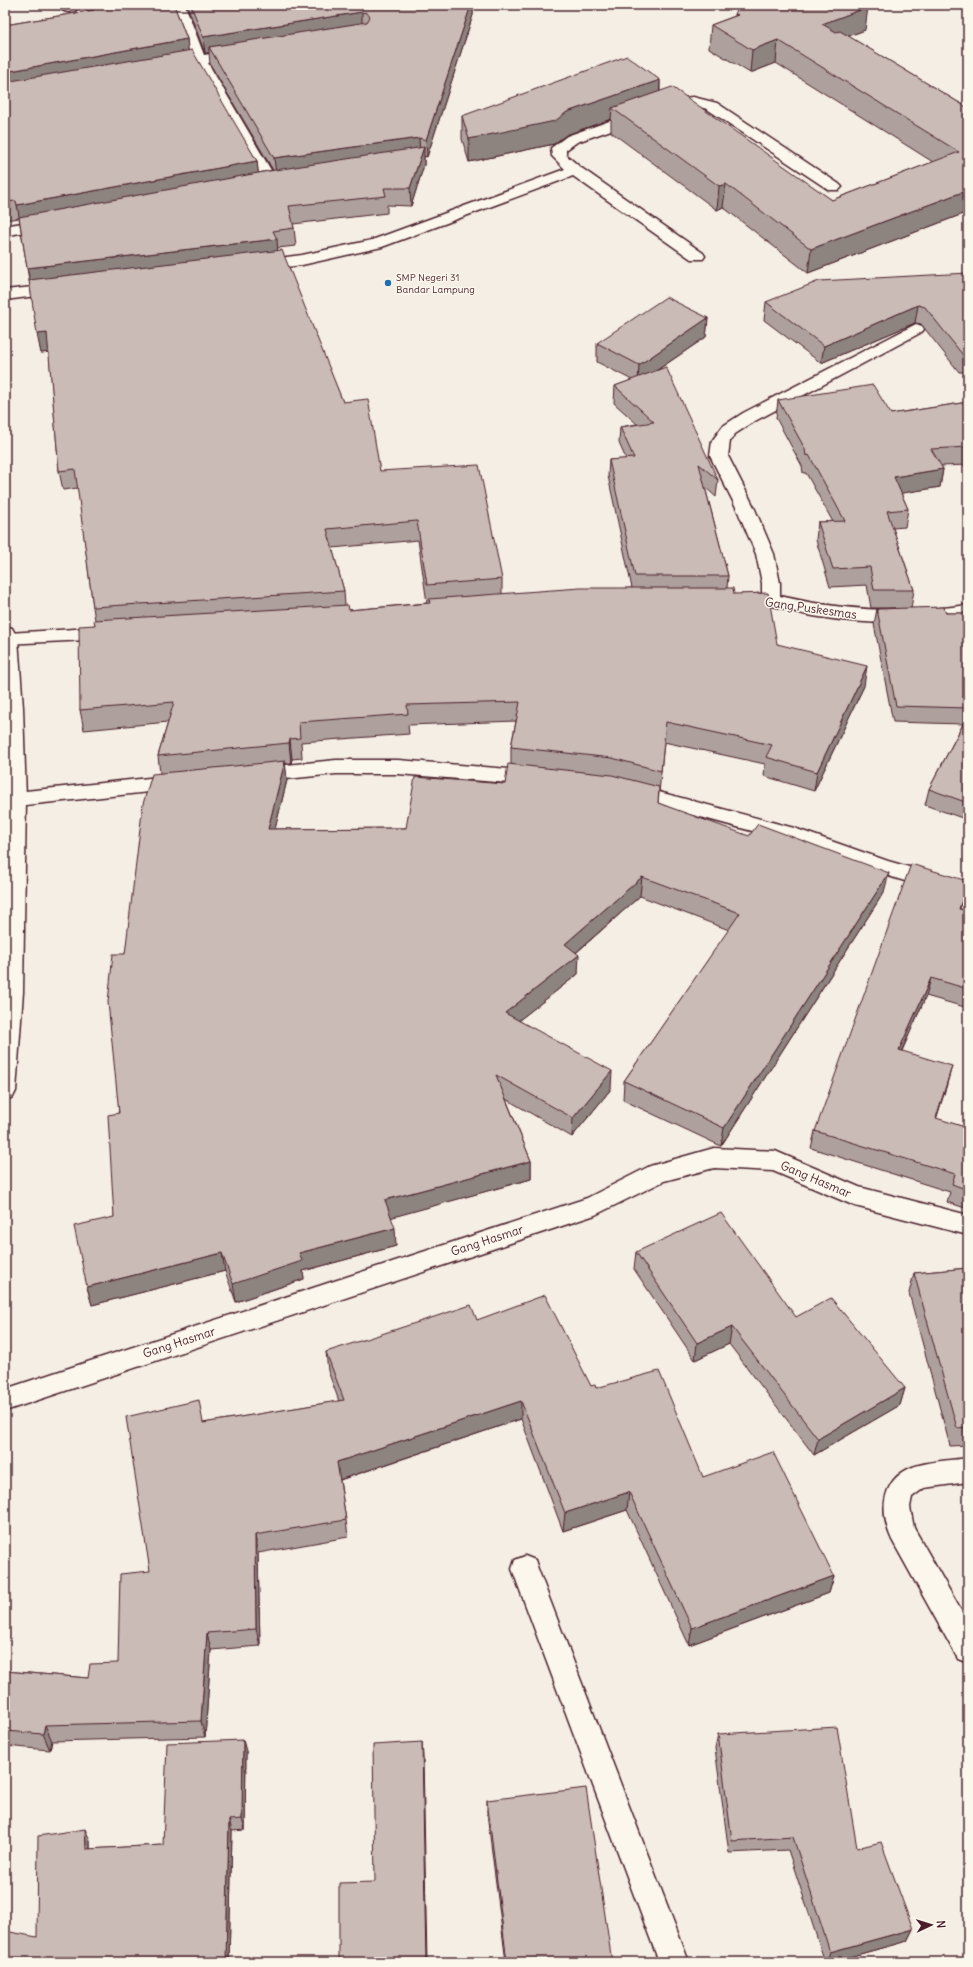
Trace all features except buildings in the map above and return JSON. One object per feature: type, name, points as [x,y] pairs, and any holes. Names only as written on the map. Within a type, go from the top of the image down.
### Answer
[{"type":"street","points":[[178,5],[199,60],[270,182]]},
{"type":"street","points":[[160,67],[253,51]]},
{"type":"street","points":[[698,256],[575,170],[559,156],[558,148],[572,139],[677,102],[693,101],[712,106],[834,188]]},
{"type":"street","points":[[239,268],[302,260],[376,244],[575,170]]},
{"type":"street","points":[[255,185],[286,180]]},
{"type":"street","points":[[5,231],[60,221]]},
{"type":"street","points":[[5,296],[75,287]]},
{"type":"street","points":[[771,600],[771,583],[765,554],[745,507],[719,456],[721,442],[729,430],[749,417],[916,329]]},
{"type":"street","name":"Gang Puskesmas","points":[[723,600],[771,600],[813,610],[873,617],[933,616],[968,611]]},
{"type":"street","points":[[5,1091],[12,992],[16,799],[14,708],[6,636],[127,631]]},
{"type":"street","points":[[234,777],[336,767],[398,767],[556,780]]},
{"type":"street","points":[[16,799],[196,781]]},
{"type":"street","points":[[611,786],[794,835],[882,867],[968,892]]},
{"type":"street","name":"Gang Hasmar","points":[[5,1400],[595,1204],[658,1173],[714,1158],[775,1161],[855,1196],[968,1225]]},
{"type":"street","points":[[968,1470],[919,1477],[900,1490],[897,1507],[901,1532],[968,1650]]},
{"type":"street","points":[[525,1568],[674,1962]]},
{"type":"place","name":"SMP Negeri 31 Bandar Lampung","points":[[388,283]]}]
